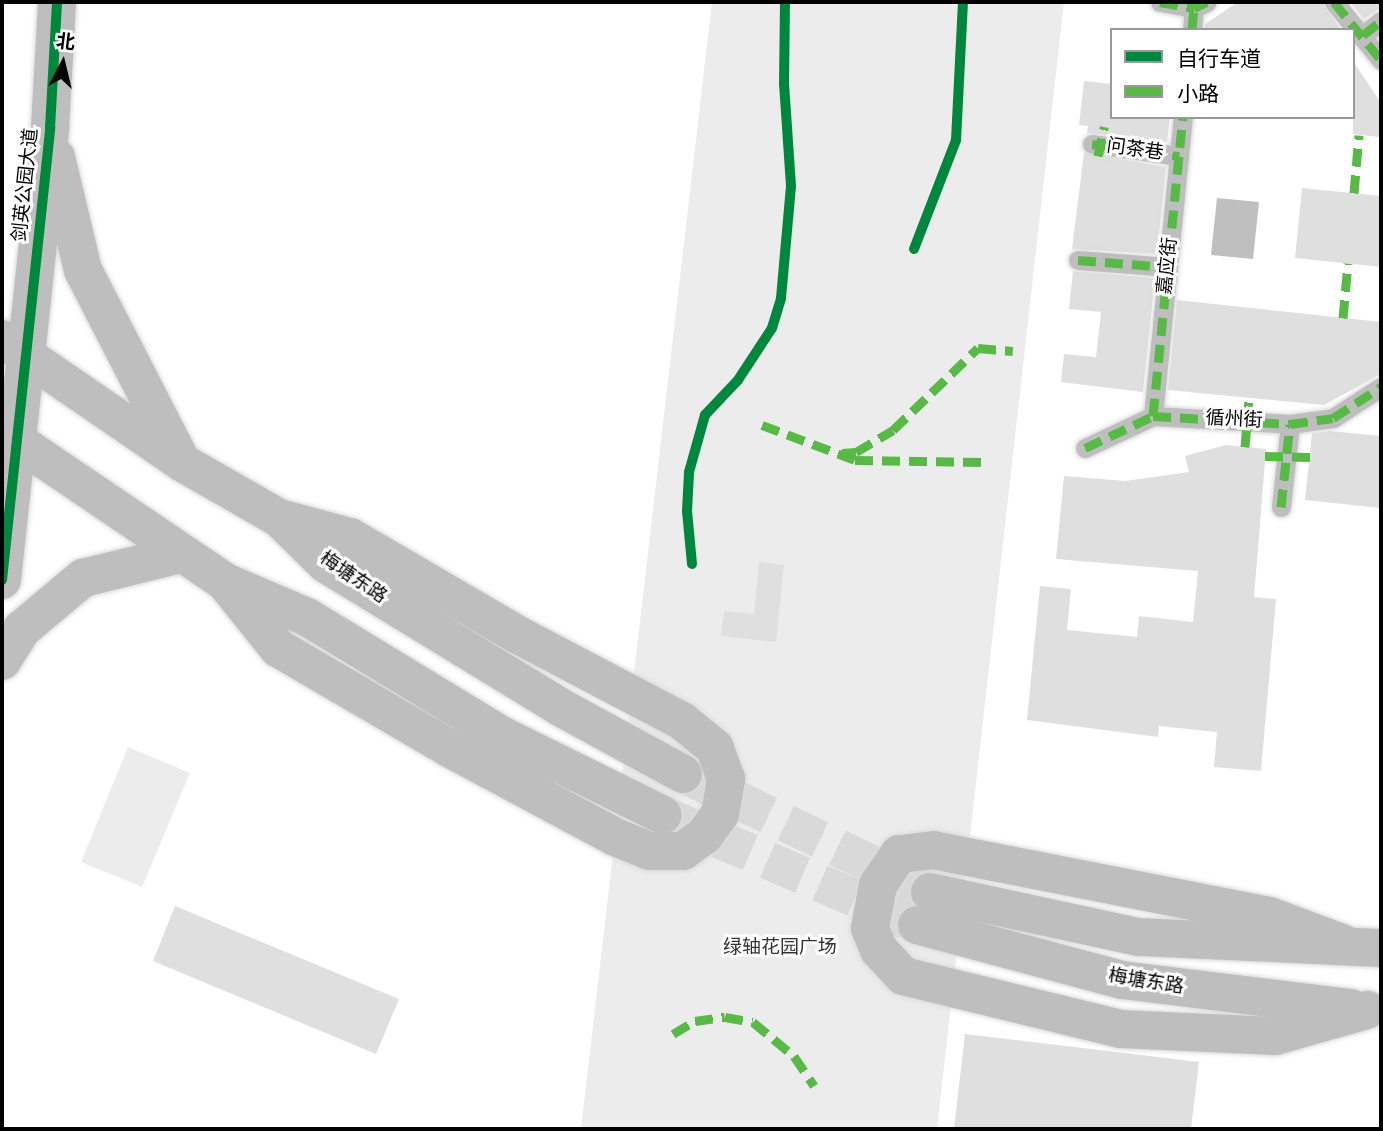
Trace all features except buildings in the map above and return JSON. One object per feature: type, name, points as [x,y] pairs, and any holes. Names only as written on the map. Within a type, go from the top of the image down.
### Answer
[{"type":"main road","name":"剑英公园大道","points":[[2,580],[14,347],[50,128],[57,2]]},
{"type":"main road","points":[[50,128],[83,270],[139,387],[183,463]]},
{"type":"main road","name":"梅塘东路","points":[[14,347],[183,463],[279,518],[326,564],[560,707],[683,774]]},
{"type":"main road","points":[[10,437],[225,582],[307,617],[503,736],[663,815]]},
{"type":"main road","points":[[225,582],[278,648],[449,748],[615,837],[649,851],[683,851],[704,836],[720,814],[726,779],[715,748],[682,721],[518,635],[350,537],[279,518]]},
{"type":"main road","points":[[2,661],[22,629],[83,578],[181,554]]},
{"type":"main road","points":[[1342,943],[1269,916],[934,850],[900,854],[878,885],[870,928],[879,950],[903,976],[1120,1029],[1275,1036],[1374,1010]]},
{"type":"main road","name":"梅塘东路","points":[[1374,1010],[1122,981],[923,908],[1139,937],[1342,943],[1381,948]]},
{"type":"street","points":[[1160,2],[1200,5],[1193,28]]},
{"type":"street","points":[[1334,2],[1363,35],[1381,61]]},
{"type":"street","points":[[1363,35],[1381,21]]},
{"type":"street","name":"嘉应街","points":[[1153,416],[1183,119]]},
{"type":"street","name":"问茶巷","points":[[1092,144],[1179,156]]},
{"type":"street","points":[[1078,260],[1168,267]]},
{"type":"street","name":"循州街","points":[[1085,448],[1153,416],[1290,424],[1333,418],[1381,387]]},
{"type":"street","points":[[1282,507],[1290,424]]},
{"type":"green space","name":"绿轴花园广场","points":[[712,2],[1064,2],[937,1129],[581,1129]]},
{"type":"green space","points":[[128,747],[190,773],[142,887],[81,862]]},
{"type":"shaded area","points":[[1217,198],[1259,202],[1253,259],[1211,255]]},
{"type":"tunnel","points":[[683,774],[930,892]]},
{"type":"tunnel","points":[[663,815],[917,925]]},
{"type":"marked path","points":[[1160,2],[1194,8]]},
{"type":"marked path","points":[[1192,28],[1194,8],[1207,2]]},
{"type":"marked path","points":[[1334,2],[1381,60]]},
{"type":"marked path","points":[[1363,35],[1381,21]]},
{"type":"marked path","points":[[1153,416],[1183,119]]},
{"type":"marked path","points":[[1098,156],[1104,127]]},
{"type":"marked path","points":[[1354,193],[1359,135]]},
{"type":"marked path","points":[[1092,144],[1179,156]]},
{"type":"marked path","points":[[1078,260],[1168,267]]},
{"type":"marked path","points":[[1343,318],[1348,263]]},
{"type":"marked path","points":[[842,453],[856,452],[893,430],[978,348],[1013,351]]},
{"type":"marked path","points":[[1085,448],[1153,416],[1290,424],[1333,418],[1381,387]]},
{"type":"marked path","points":[[1245,447],[1249,398]]},
{"type":"marked path","points":[[1281,507],[1290,424]]},
{"type":"marked path","points":[[762,425],[855,460],[982,462]]},
{"type":"marked path","points":[[1265,456],[1310,457]]},
{"type":"marked path","points":[[673,1034],[695,1021],[725,1017],[753,1022],[794,1056],[814,1086]]},
{"type":"cycle path","points":[[2,580],[50,128],[57,2]]},
{"type":"cycle path","points":[[692,564],[687,511],[689,472],[705,415],[738,380],[772,328],[781,298],[791,186],[784,84],[785,2]]},
{"type":"cycle path","points":[[914,249],[956,140],[963,2]]}]
